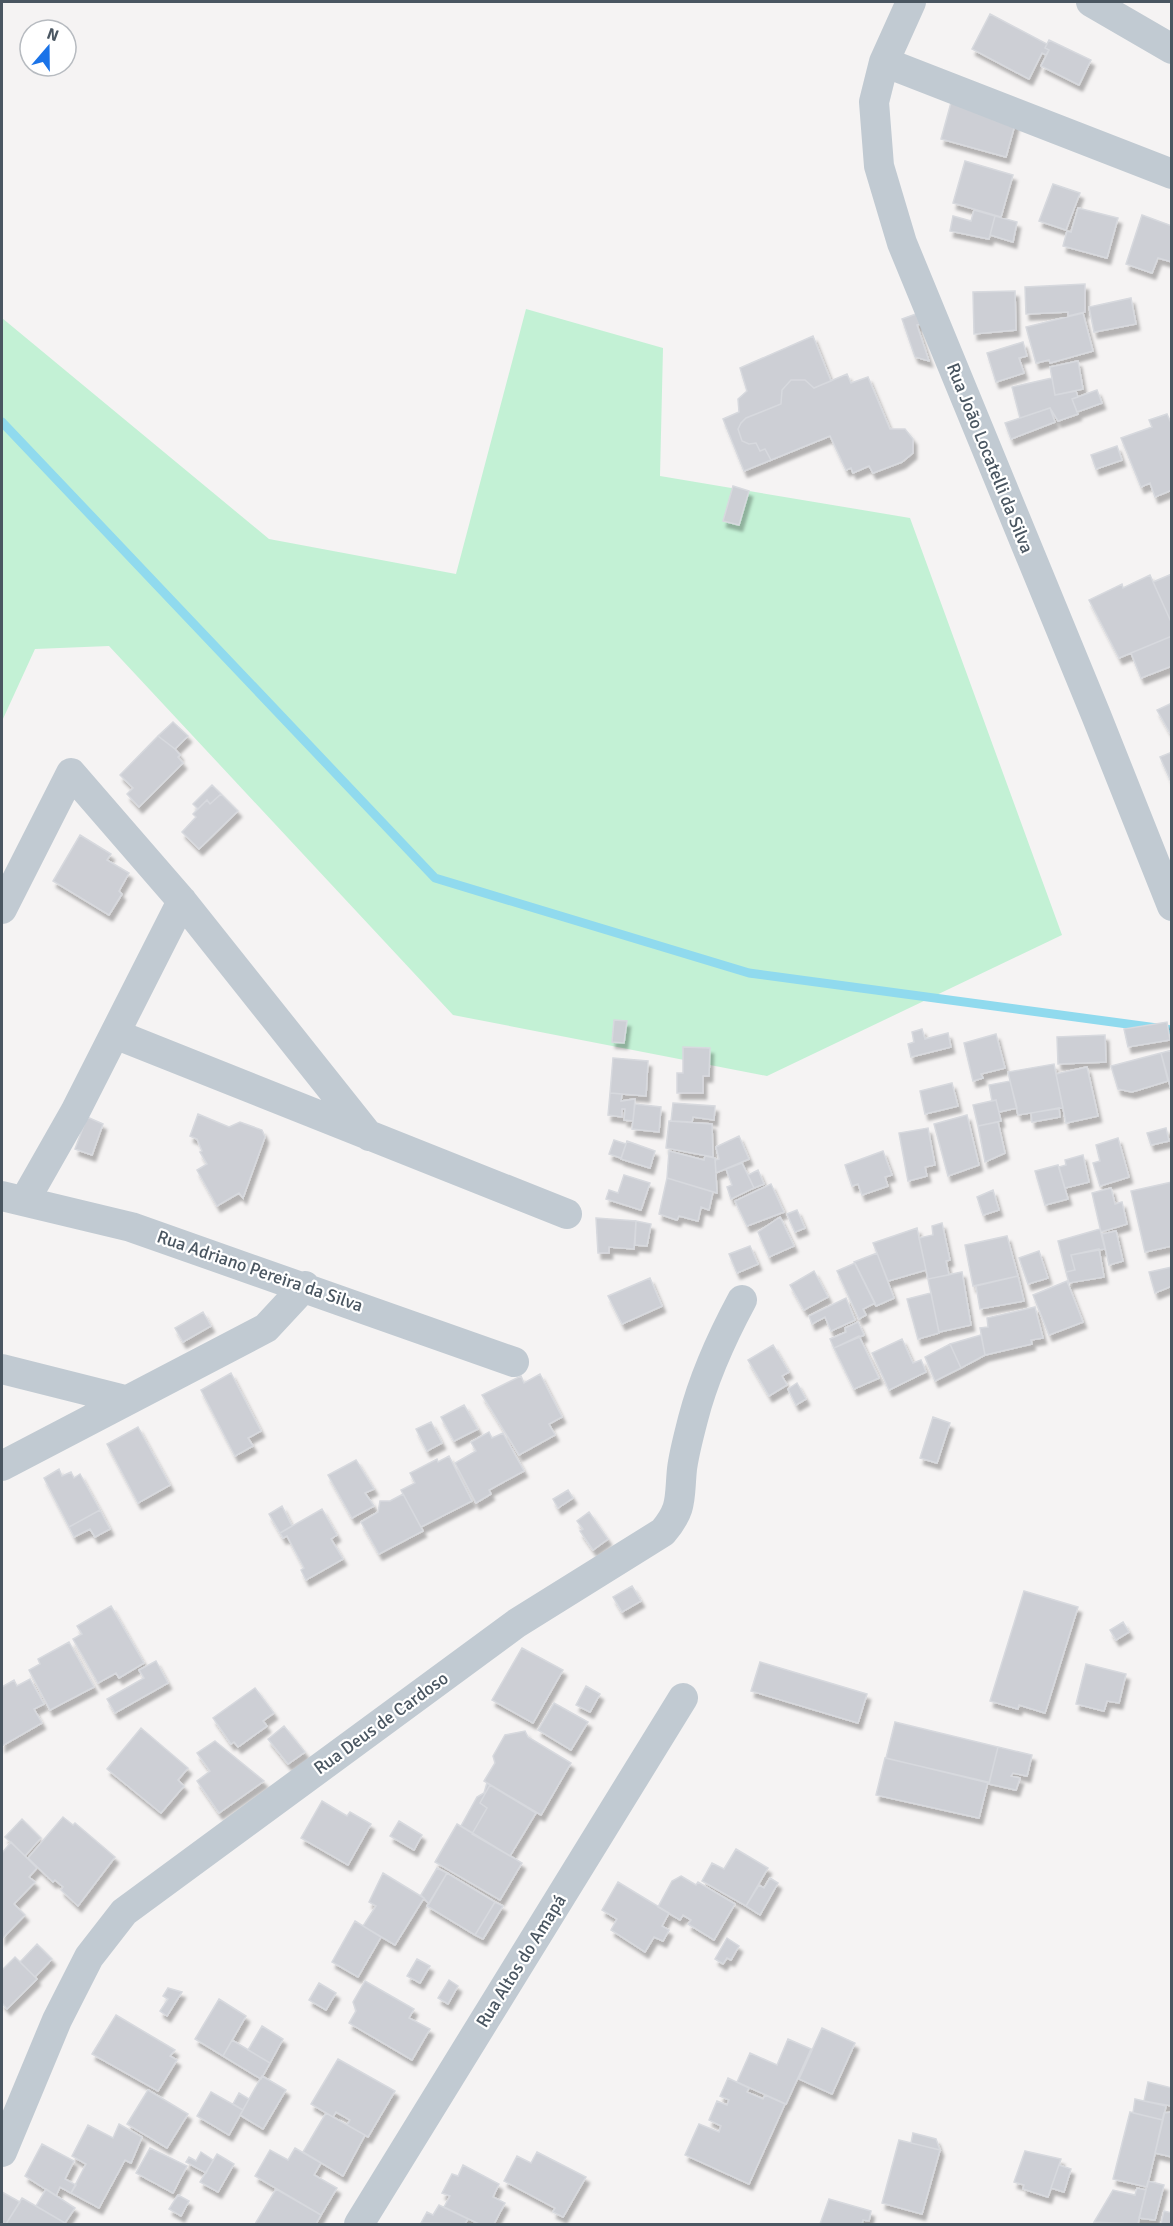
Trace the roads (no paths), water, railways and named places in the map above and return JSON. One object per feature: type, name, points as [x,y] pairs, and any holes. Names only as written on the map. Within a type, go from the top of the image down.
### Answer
[{"type":"street","name":"Rua João Locatelli da Silva","points":[[911,2],[884,62],[874,102],[879,166],[902,243],[1172,906]]},
{"type":"street","points":[[1091,2],[1172,49]]},
{"type":"street","points":[[884,62],[1172,174]]},
{"type":"street","points":[[2,909],[71,773],[182,901],[369,1136]]},
{"type":"street","points":[[13,1198],[115,1034],[182,901]]},
{"type":"street","points":[[115,1034],[567,1214]]},
{"type":"street","name":"Rua Adriano Pereira da Silva","points":[[13,1198],[131,1227],[305,1286],[514,1362]]},
{"type":"street","points":[[2,1466],[266,1328],[305,1286]]},
{"type":"street","name":"Rua Deus de Cardoso","points":[[2,2152],[57,2020],[89,1957],[124,1912],[517,1623],[663,1532],[675,1517],[682,1500],[682,1469],[694,1418],[715,1350],[742,1300]]},
{"type":"street","points":[[2,1369],[125,1400]]},
{"type":"street","name":"Rua Altos do Amapá","points":[[359,2224],[683,1698]]},
{"type":"waterway","points":[[2,422],[435,878],[749,973],[1172,1030]]}]
